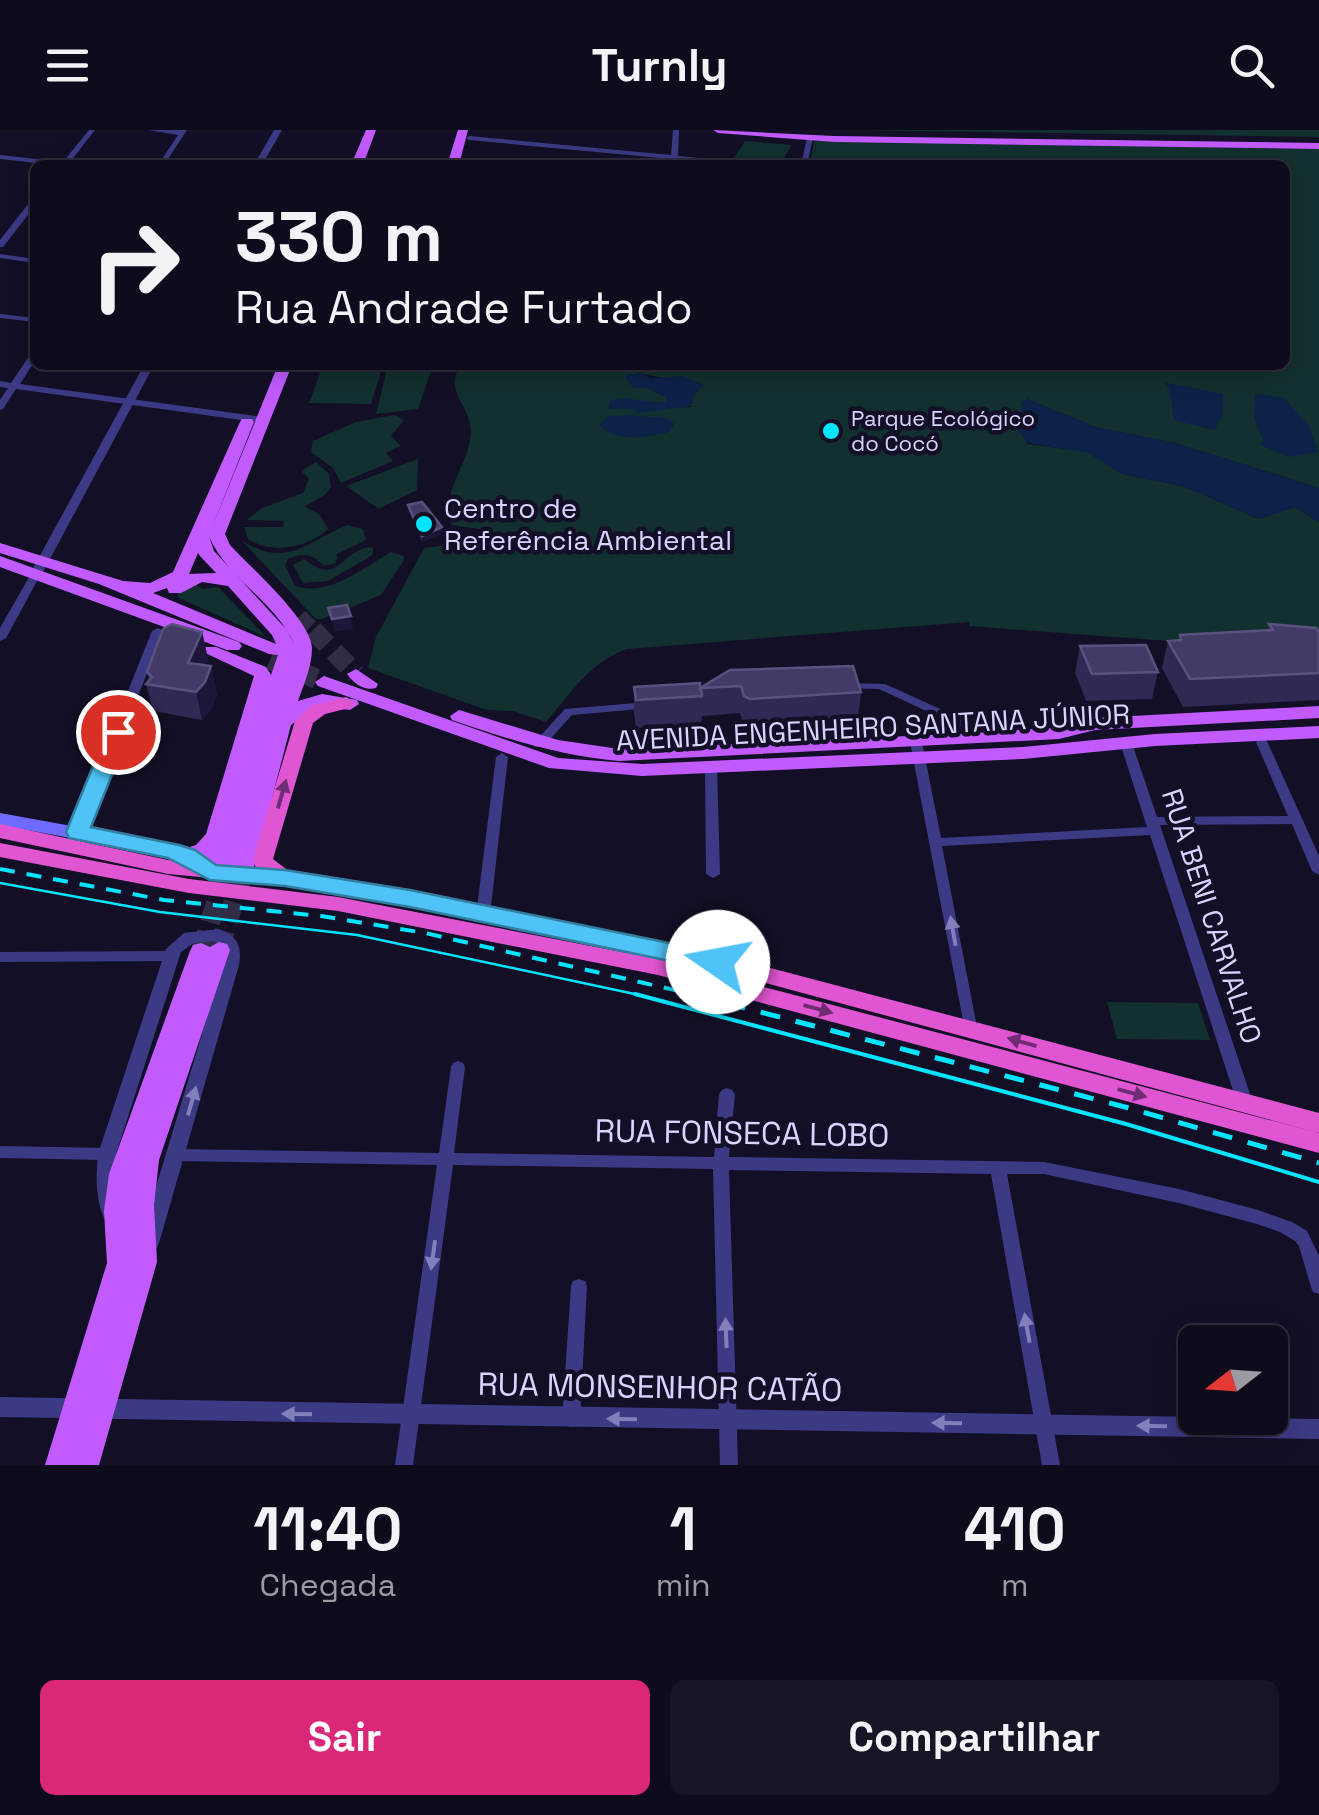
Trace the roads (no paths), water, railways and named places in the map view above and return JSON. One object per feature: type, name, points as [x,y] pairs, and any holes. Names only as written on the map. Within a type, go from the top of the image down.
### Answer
[{"type":"highway","points":[[285,878],[248,854],[304,721],[318,710],[346,702]]},
{"type":"highway","points":[[0,832],[210,872],[285,878],[718,962],[1319,1122]]},
{"type":"highway","points":[[0,850],[173,884],[338,904],[658,967],[1319,1143]]},
{"type":"main road","points":[[358,160],[371,130]]},
{"type":"main road","points":[[718,130],[922,140],[1319,143]]},
{"type":"main road","points":[[785,130],[810,135],[1319,143]]},
{"type":"main road","points":[[455,160],[468,133]]},
{"type":"main road","points":[[463,160],[468,133]]},
{"type":"main road","points":[[922,140],[954,137],[950,135]]},
{"type":"main road","points":[[980,140],[1021,136]]},
{"type":"main road","points":[[236,763],[274,712],[301,664],[303,644],[268,596],[222,547],[217,534],[270,370]]},
{"type":"main road","points":[[118,586],[153,588],[176,579],[282,370]]},
{"type":"main road","points":[[203,528],[200,537],[206,552],[285,641],[288,651],[248,862],[220,859],[210,853],[212,839],[269,662]]},
{"type":"main road","points":[[0,548],[255,669],[269,662]]},
{"type":"main road","points":[[0,561],[40,565],[118,586],[203,620]]},
{"type":"main road","points":[[233,582],[203,576],[176,586],[173,598],[269,662]]},
{"type":"main road","points":[[268,596],[300,616]]},
{"type":"main road","points":[[269,662],[274,712]]},
{"type":"main road","name":"AVENIDA ENGENHEIRO SANTANA JÚNIOR","points":[[1319,712],[1095,724],[1059,734],[975,739],[918,750],[619,756],[539,744],[363,679],[326,676],[556,764],[642,770],[1124,738],[1319,732]]},
{"type":"main road","points":[[274,712],[327,698],[502,757],[556,764]]},
{"type":"main road","points":[[1059,734],[1124,738],[1319,722]]},
{"type":"main road","points":[[1124,738],[1159,748],[1319,740]]},
{"type":"main road","points":[[0,818],[187,856],[210,872]]},
{"type":"main road","points":[[187,856],[203,850],[212,839]]},
{"type":"main road","points":[[60,1465],[89,1410],[144,1262],[142,1205],[146,1160],[210,951],[122,1174],[115,1285],[89,1410],[84,1465]]},
{"type":"street","points":[[68,160],[92,130]]},
{"type":"street","points":[[151,130],[183,132],[165,160]]},
{"type":"street","points":[[261,160],[278,130]]},
{"type":"street","points":[[674,160],[676,130]]},
{"type":"street","points":[[468,133],[667,160]]},
{"type":"street","points":[[805,160],[810,135]]},
{"type":"street","points":[[0,157],[30,160]]},
{"type":"street","points":[[0,245],[30,207]]},
{"type":"street","points":[[0,256],[30,260]]},
{"type":"street","points":[[0,316],[30,319]]},
{"type":"street","points":[[0,407],[30,362]]},
{"type":"street","points":[[0,638],[146,370]]},
{"type":"street","points":[[0,384],[256,419]]},
{"type":"street","points":[[77,832],[154,624]]},
{"type":"street","points":[[830,687],[881,686],[967,726],[975,739]]},
{"type":"street","points":[[539,744],[569,712],[654,706]]},
{"type":"street","name":"RUA BENI CARVALHO","points":[[1124,738],[1246,1103]]},
{"type":"street","points":[[1262,742],[1319,871]]},
{"type":"street","points":[[918,750],[970,1027]]},
{"type":"street","points":[[483,915],[502,757]]},
{"type":"street","points":[[711,767],[713,874]]},
{"type":"street","points":[[936,842],[1297,820]]},
{"type":"street","points":[[119,1243],[105,1188],[107,1154],[172,956],[180,942],[201,934],[218,935],[233,948],[144,1262]]},
{"type":"street","points":[[0,957],[172,956]]},
{"type":"street","points":[[404,1465],[458,1067]]},
{"type":"street","points":[[727,1094],[721,1162],[729,1465]]},
{"type":"street","points":[[0,1152],[107,1154]]},
{"type":"street","name":"RUA FONSECA LOBO","points":[[176,1155],[998,1167],[1077,1172],[1240,1212],[1298,1233],[1319,1287]]},
{"type":"street","points":[[998,1167],[1051,1465]]},
{"type":"street","points":[[571,1418],[579,1286]]},
{"type":"street","name":"RUA MONSENHOR CATÃO","points":[[0,1408],[1319,1429]]},
{"type":"water","points":[[627,374],[650,378],[682,376],[704,385],[692,398],[691,406],[638,413],[633,409],[608,409],[610,401],[617,399],[666,402],[666,397],[647,388],[634,388],[625,378]]},
{"type":"water","points":[[1163,382],[1223,394],[1223,412],[1215,430],[1174,420],[1169,388]]},
{"type":"water","points":[[1255,394],[1284,398],[1309,426],[1318,452],[1288,457],[1259,444],[1263,440],[1254,418]]},
{"type":"water","points":[[1027,399],[1095,427],[1175,443],[1319,488],[1319,522],[1295,507],[1259,519],[1183,486],[1122,474],[1088,453],[1028,443],[1016,426],[993,432],[995,414],[1015,419],[1022,413],[1021,402]]},
{"type":"water","points":[[607,417],[666,418],[675,424],[669,432],[632,437],[614,434],[599,425]]},
{"type":"tunnel","points":[[300,616],[316,632]]},
{"type":"tunnel","points":[[313,630],[356,674]]},
{"type":"tunnel","points":[[270,660],[324,682]]},
{"type":"tunnel","points":[[201,951],[231,855]]},
{"type":"tunnel","points":[[219,950],[247,858]]},
{"type":"tram line","points":[[0,883],[160,912],[357,935],[637,994]]},
{"type":"tram line","points":[[637,994],[644,996]]},
{"type":"tram line","points":[[637,994],[1126,1124],[1319,1182]]},
{"type":"railway","points":[[0,869],[164,900],[321,916],[425,933],[701,996]]},
{"type":"railway","points":[[691,994],[1125,1107],[1319,1163]]},
{"type":"place","name":"Parque Ecológico do Cocó","points":[[831,431]]},
{"type":"place","name":"Centro de Referência Ambiental","points":[[424,524]]}]
